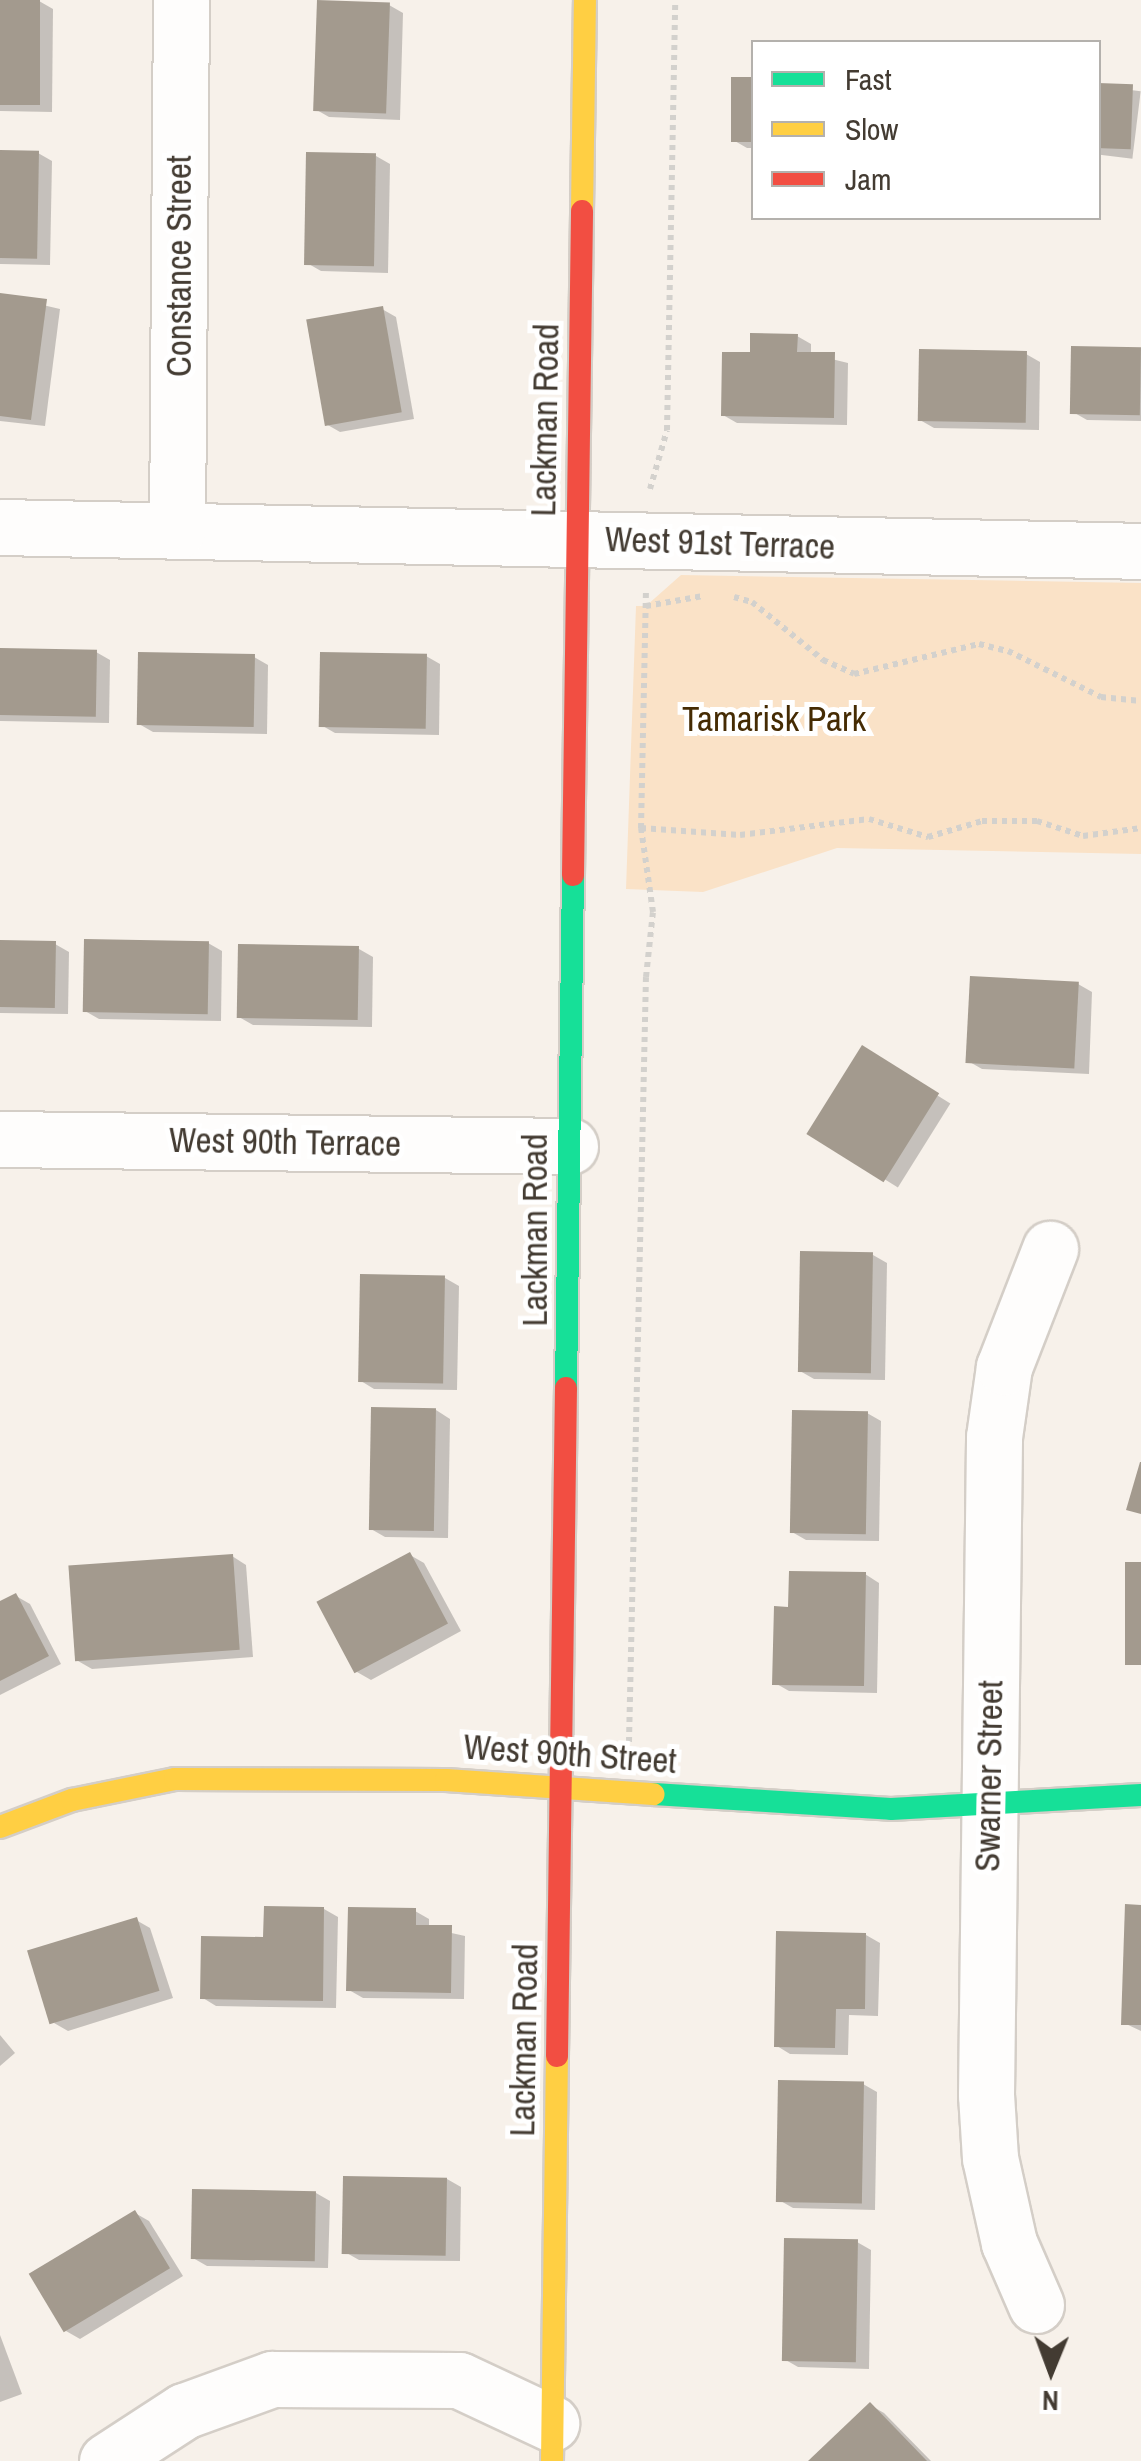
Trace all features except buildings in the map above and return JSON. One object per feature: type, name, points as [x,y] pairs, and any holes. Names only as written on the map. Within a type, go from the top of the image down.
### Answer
[{"type":"main road","name":"Lackman Road","points":[[551,2442],[585,0]]},
{"type":"main road","name":"West 90th Street","points":[[0,1827],[72,1800],[175,1779],[563,1786],[782,1805],[989,1806],[1141,1796]]},
{"type":"street","name":"Constance Street","points":[[177,531],[181,0]]},
{"type":"street","name":"West 91st Terrace","points":[[0,527],[1141,551]]},
{"type":"street","name":"West 90th Terrace","points":[[0,1139],[570,1146]]},
{"type":"street","name":"Swarner Street","points":[[1036,2305],[1009,2243],[990,2158],[989,1806],[994,1436],[1004,1367],[1050,1249]]},
{"type":"street","points":[[107,2461],[184,2411],[272,2379],[459,2380],[551,2442]]},
{"type":"path","points":[[646,500],[666,430],[675,0]]},
{"type":"path","points":[[629,1748],[646,978],[653,912],[641,828],[646,606],[720,592],[752,602],[823,660],[854,674],[979,644],[1008,651],[1101,696],[1141,701]]},
{"type":"path","points":[[641,828],[740,835],[869,819],[928,837],[982,820],[1037,822],[1083,836],[1141,828]]},
{"type":"green space","name":"Tamarisk Park","points":[[681,575],[1141,583],[1141,854],[837,848],[703,892],[626,889],[636,606],[646,606]]},
{"type":"traffic: fast","points":[[566,1388],[573,875]]},
{"type":"traffic: fast","points":[[654,1794],[891,1809],[1141,1795]]},
{"type":"traffic: slow","points":[[582,211],[585,0]]},
{"type":"traffic: slow","points":[[0,1827],[72,1800],[175,1779],[446,1780],[654,1794]]},
{"type":"traffic: slow","points":[[552,2461],[557,2056]]},
{"type":"traffic: jam","points":[[573,875],[582,211]]},
{"type":"traffic: jam","points":[[557,2056],[566,1388]]}]
